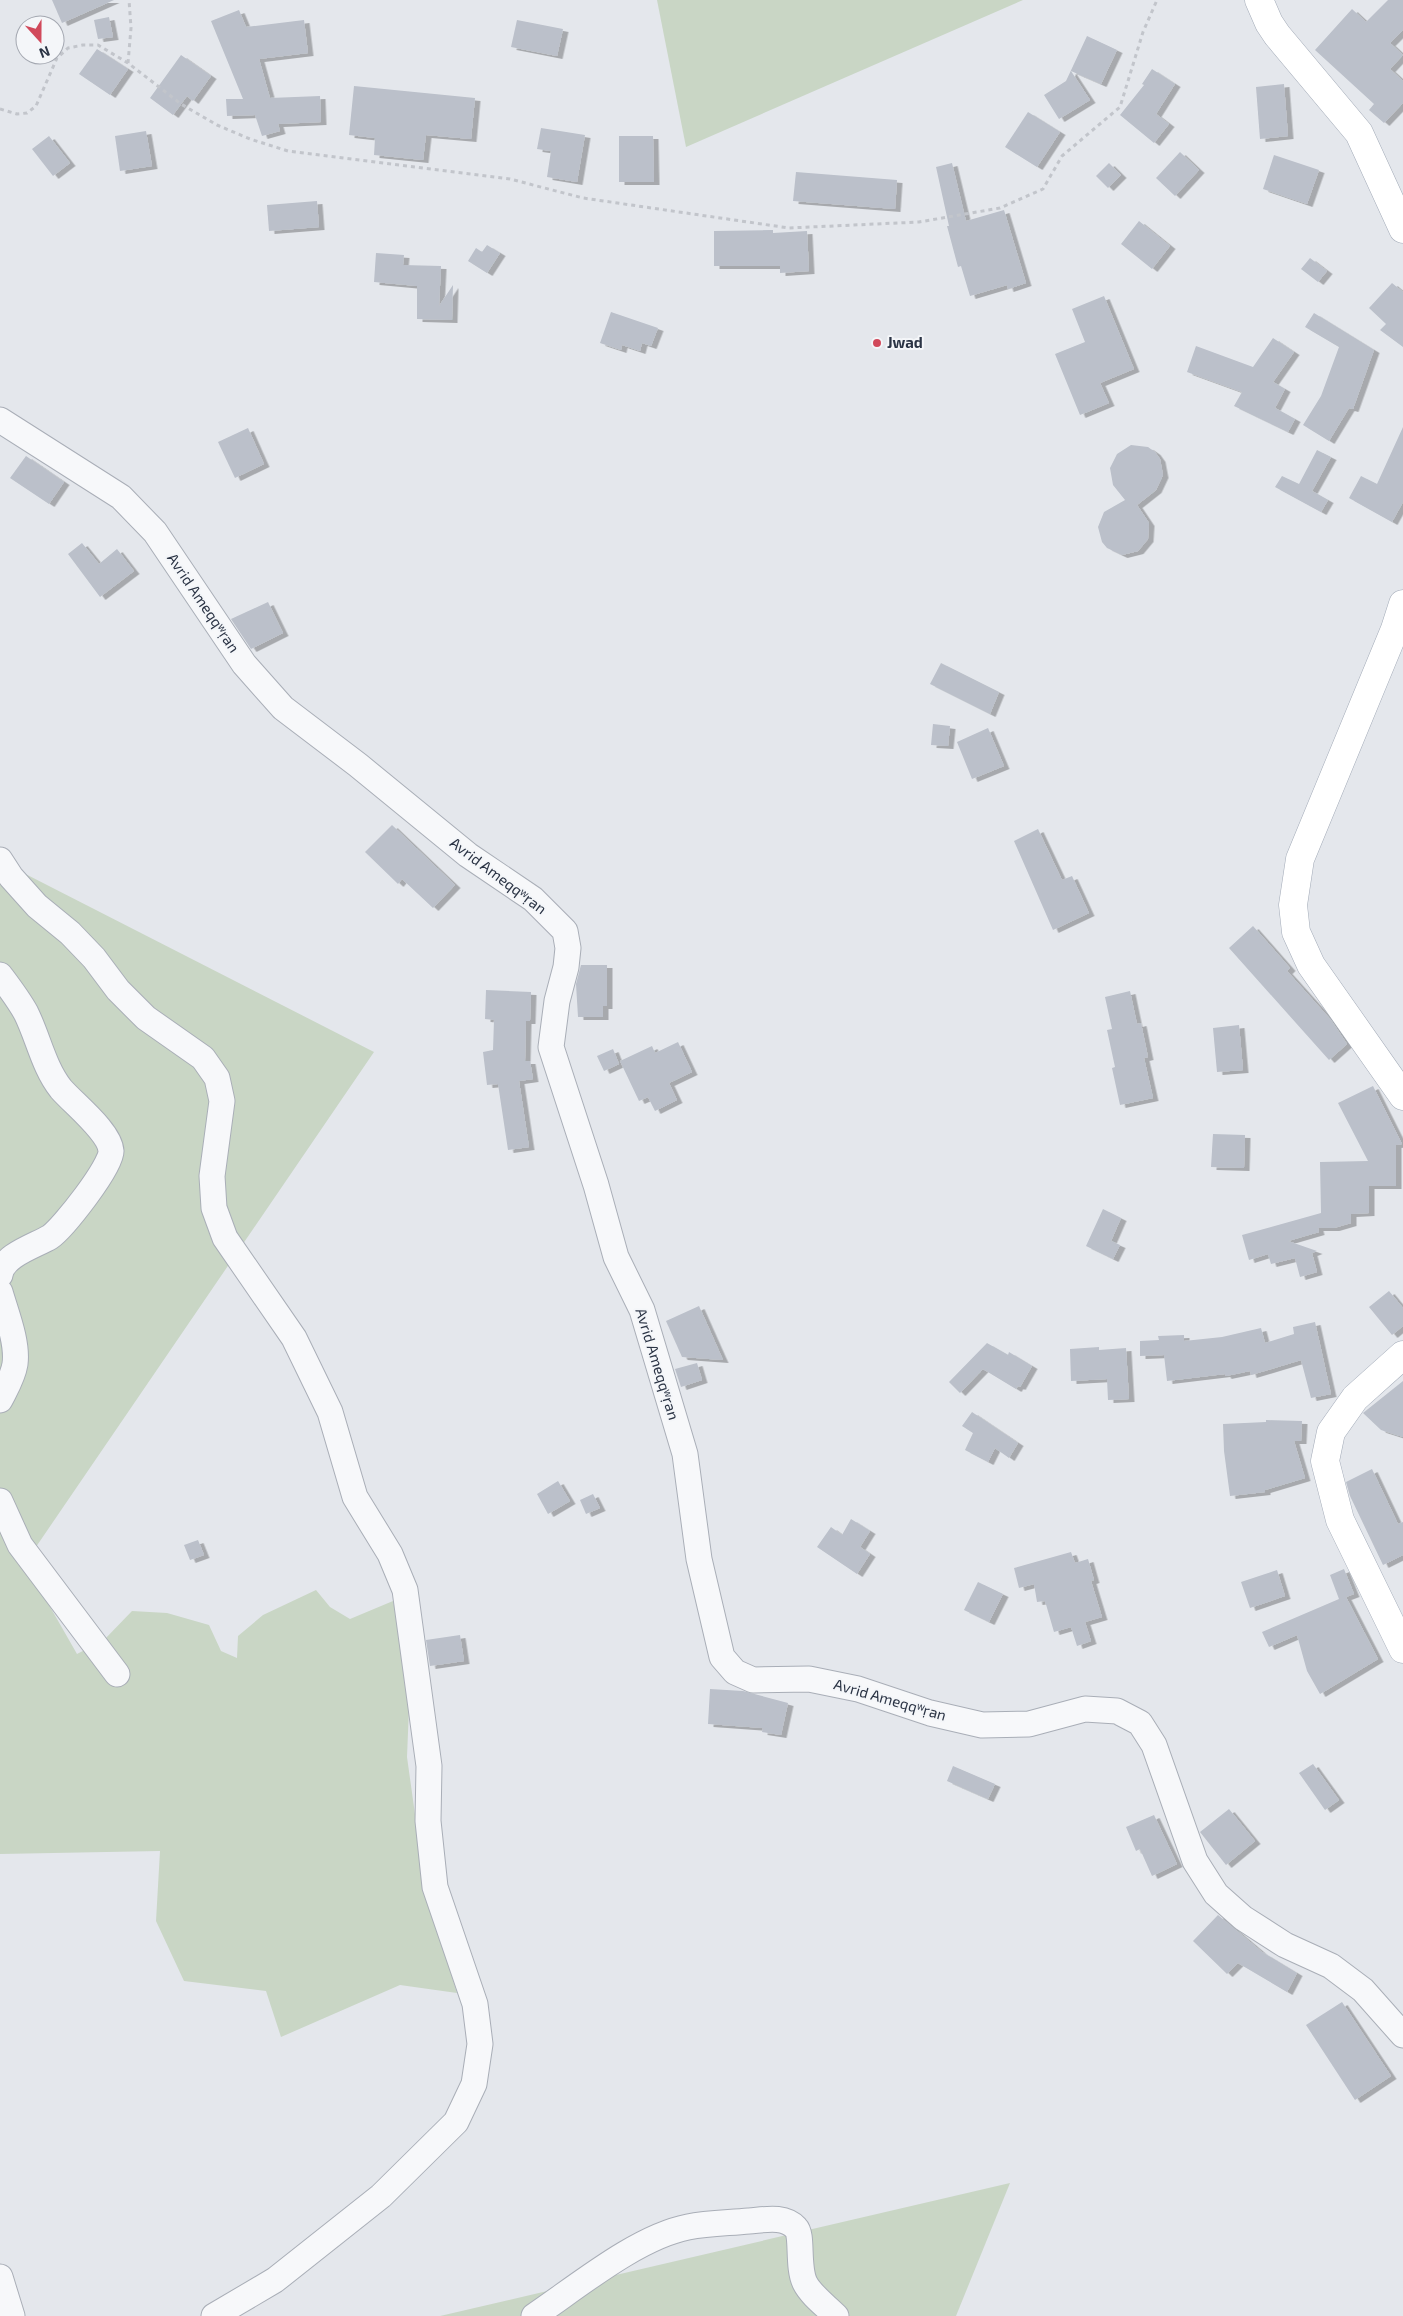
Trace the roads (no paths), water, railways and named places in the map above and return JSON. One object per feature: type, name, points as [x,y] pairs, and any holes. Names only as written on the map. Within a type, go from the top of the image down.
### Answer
[{"type":"main road","points":[[1259,0],[1269,23],[1278,35],[1359,133],[1403,229]]},
{"type":"main road","points":[[1403,604],[1395,629],[1300,858],[1293,904],[1296,932],[1311,965],[1403,1096]]},
{"type":"main road","points":[[1401,1638],[1340,1520],[1325,1460],[1331,1432],[1355,1398],[1403,1355]]},
{"type":"street","name":"Avrid Ameqqʷṛan","points":[[0,420],[121,497],[155,532],[244,664],[284,708],[358,764],[468,856],[533,899],[565,931],[568,948],[566,967],[557,1001],[551,1047],[596,1184],[616,1257],[642,1310],[685,1454],[699,1559],[722,1657],[735,1672],[753,1680],[809,1679],[858,1689],[930,1713],[982,1725],[1029,1724],[1085,1709],[1117,1711],[1140,1723],[1154,1745],[1195,1860],[1216,1894],[1243,1918],[1285,1945],[1331,1966],[1363,1990],[1403,2035]]},
{"type":"street","points":[[0,860],[37,906],[70,933],[94,958],[118,990],[146,1018],[203,1058],[217,1078],[222,1101],[212,1176],[214,1208],[226,1238],[243,1266],[294,1338],[330,1412],[355,1498],[390,1554],[405,1590],[429,1766],[428,1820],[434,1877],[475,2004],[480,2044],[474,2084],[456,2122],[381,2196],[275,2280],[214,2316]]},
{"type":"street","points":[[0,975],[26,1012],[60,1087],[104,1135],[111,1151],[108,1166],[68,1219],[52,1235],[11,1259],[1,1270],[0,1275]]},
{"type":"street","points":[[0,1292],[14,1346],[15,1363],[11,1378],[0,1400]]},
{"type":"street","points":[[0,1501],[20,1545],[117,1674]]},
{"type":"street","points":[[534,2316],[628,2252],[656,2237],[688,2227],[772,2219],[787,2221],[797,2229],[800,2241],[800,2269],[805,2284],[836,2316]]},
{"type":"street","points":[[0,2277],[12,2316]]},
{"type":"place","name":"Jwad","points":[[877,343]]}]
